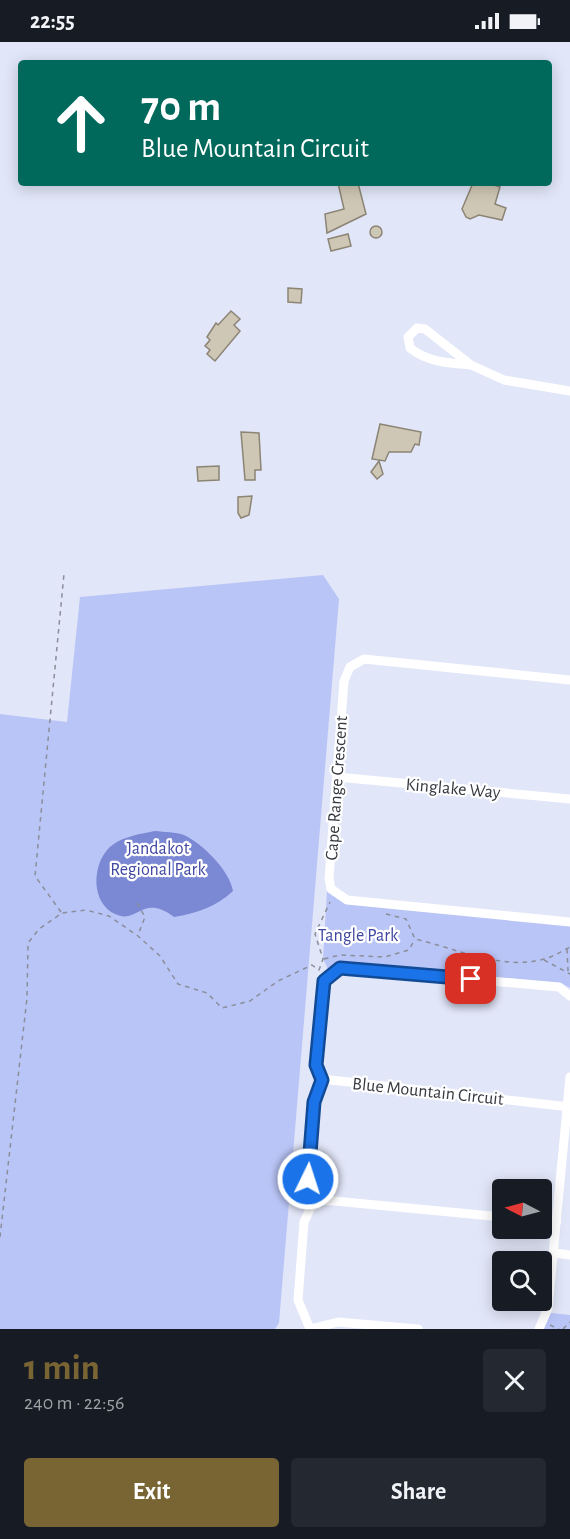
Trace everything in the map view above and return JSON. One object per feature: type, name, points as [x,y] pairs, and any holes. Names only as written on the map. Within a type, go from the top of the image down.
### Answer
[{"type":"street","points":[[471,366],[425,328],[417,328],[408,337],[410,348],[439,362],[471,366],[504,380],[570,391]]},
{"type":"street","name":"Cape Range Crescent","points":[[570,680],[364,659],[350,667],[344,681],[329,878],[331,889],[347,900],[570,922]]},
{"type":"street","name":"Kinglake Way","points":[[337,777],[570,799]]},
{"type":"street","points":[[318,1204],[308,1179],[314,1102],[322,1080],[316,1065],[324,981],[340,968],[559,987],[570,996]]},
{"type":"street","points":[[539,1329],[548,1308],[570,1077]]},
{"type":"street","name":"Blue Mountain Circuit","points":[[322,1080],[568,1106]]},
{"type":"street","points":[[418,1329],[338,1322],[310,1329],[298,1300],[304,1222],[310,1207],[324,1200],[492,1216]]},
{"type":"street","points":[[552,1221],[557,1222]]},
{"type":"street","points":[[554,1253],[570,1255]]},
{"type":"path","points":[[62,913],[35,876],[64,574]]},
{"type":"path","points":[[0,1237],[27,998],[28,943],[39,928],[62,913],[86,910],[109,916],[138,936],[160,956],[178,984],[207,993],[222,1008],[250,1002],[278,981],[312,965],[319,970],[323,959],[315,934],[330,901],[337,905]]},
{"type":"path","points":[[137,903],[144,911],[138,936]]},
{"type":"path","points":[[383,914],[406,919],[415,939]]},
{"type":"path","points":[[323,959],[340,956],[385,957],[409,950],[415,939]]},
{"type":"path","points":[[415,939],[479,957],[512,961],[543,959],[569,948],[569,973],[543,959]]},
{"type":"path","points":[[563,1329],[570,1322]]},
{"type":"path","points":[[549,1325],[559,1329]]},
{"type":"green space","name":"Jandakot Regional Park","points":[[323,575],[339,599],[279,1323],[275,1329],[0,1329],[0,714],[67,722],[80,597]]},
{"type":"green space","name":"Tangle Park","points":[[327,891],[346,903],[570,924],[570,988],[561,983],[339,963],[328,969],[323,959]]},
{"type":"green space","points":[[551,1313],[570,1315],[570,1329],[543,1329]]},
{"type":"shaded area","points":[[155,831],[181,834],[199,844],[227,875],[233,891],[206,908],[174,917],[155,908],[147,908],[129,916],[115,914],[107,909],[98,893],[97,884],[97,874],[103,856],[118,842]]},
{"type":"building","points":[[339,186],[359,186],[366,214],[327,233],[325,214],[344,209]]},
{"type":"building","points":[[472,186],[500,187],[495,204],[506,208],[502,220],[479,215],[470,219],[466,217],[462,209]]},
{"type":"building","points":[[378,226],[382,232],[378,238],[374,238],[370,230]]},
{"type":"building","points":[[348,234],[351,246],[331,251],[328,239]]},
{"type":"building","points":[[288,288],[302,289],[301,303],[288,302]]},
{"type":"building","points":[[231,311],[240,319],[234,325],[240,331],[215,361],[207,354],[210,350],[205,346],[210,340],[207,337],[216,323],[218,325]]},
{"type":"building","points":[[380,424],[421,432],[419,445],[415,444],[411,452],[389,452],[385,461],[372,459]]},
{"type":"building","points":[[241,432],[259,433],[261,470],[255,470],[255,480],[245,480]]},
{"type":"building","points":[[379,461],[383,474],[377,479],[371,472]]},
{"type":"building","points":[[219,466],[219,480],[198,481],[197,467]]},
{"type":"building","points":[[252,496],[249,515],[241,518],[238,513],[238,497]]},
{"type":"route","points":[[308,1179],[314,1102],[322,1080],[316,1065],[324,981],[340,968],[471,979]]}]
